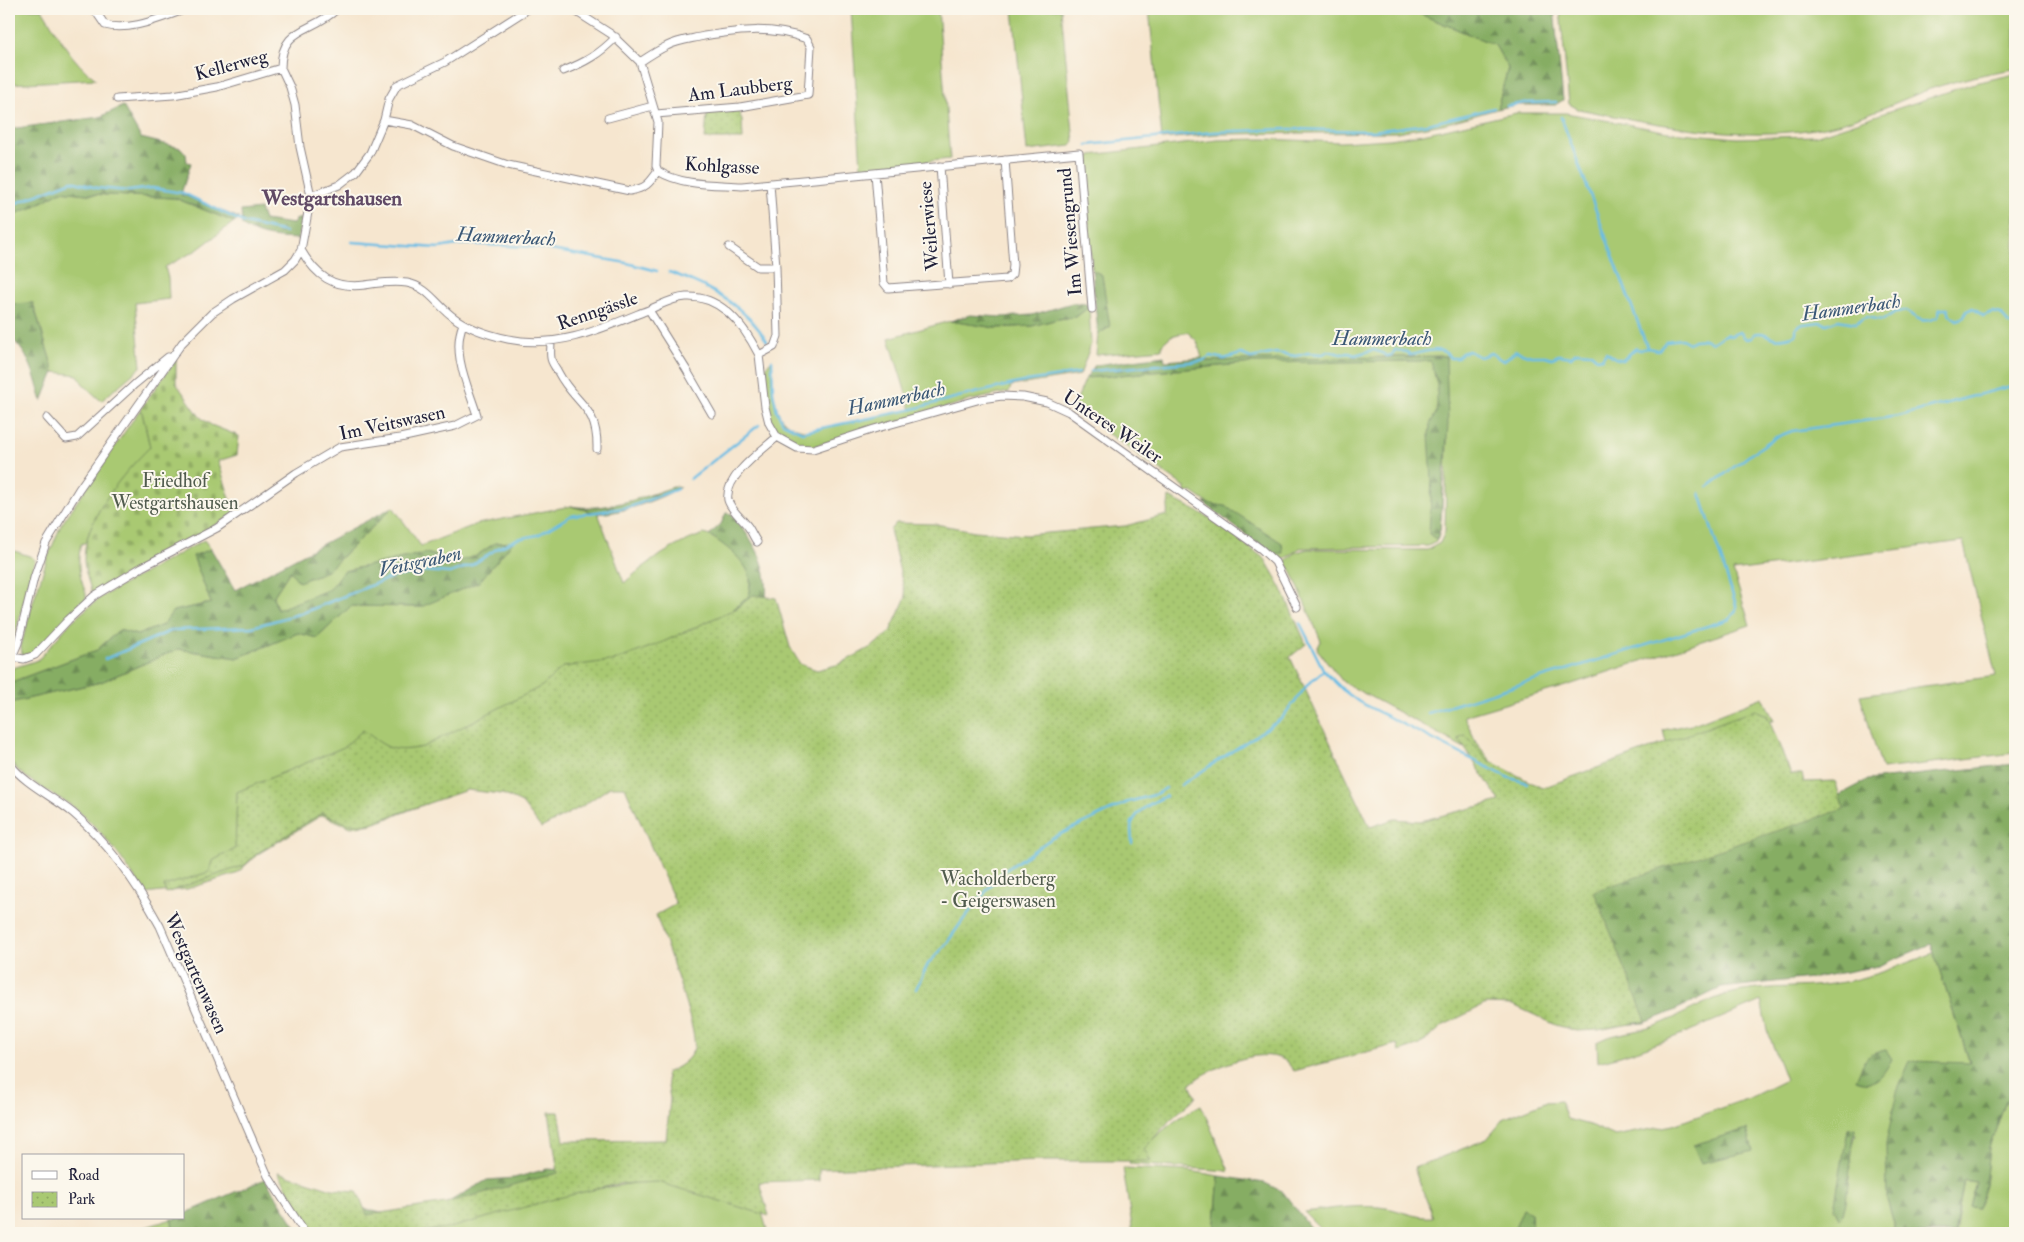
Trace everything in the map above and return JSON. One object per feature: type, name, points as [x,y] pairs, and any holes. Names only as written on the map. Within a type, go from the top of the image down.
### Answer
[{"type":"street","points":[[94,9],[105,26],[117,28],[149,21],[187,9]]},
{"type":"street","points":[[281,68],[283,46],[290,37],[331,15],[337,9]]},
{"type":"street","points":[[47,418],[66,438],[77,437],[135,384],[174,352],[212,313],[285,270],[295,260],[301,250],[311,196],[338,185],[356,172],[370,153],[384,120],[389,99],[397,86],[445,62],[528,9]]},
{"type":"street","points":[[572,9],[616,37],[640,62],[658,122],[656,166],[658,171]]},
{"type":"street","name":"Am Laubberg","points":[[640,62],[667,46],[680,41],[744,29],[763,29],[795,35],[807,39],[811,47],[808,95],[740,107],[656,114]]},
{"type":"street","points":[[563,71],[583,64],[601,52],[616,37]]},
{"type":"street","name":"Kellerweg","points":[[117,99],[173,95],[217,87],[281,68],[290,87],[295,105],[300,148],[311,196]]},
{"type":"street","points":[[608,118],[653,106]]},
{"type":"street","name":"Kohlgasse","points":[[384,120],[412,126],[453,146],[508,164],[630,191],[643,188],[658,171],[668,177],[695,182],[742,186],[1079,153]]},
{"type":"street","name":"Im Wiesengrund","points":[[1079,153],[1092,309]]},
{"type":"street","points":[[875,173],[884,283],[888,288],[949,284],[1007,278],[1012,274],[1013,265],[1005,160]]},
{"type":"street","name":"Weilerwiese","points":[[940,166],[949,284]]},
{"type":"street","points":[[757,542],[749,528],[733,510],[728,500],[730,485],[736,474],[776,437],[765,407],[760,355],[774,347],[778,336],[776,267],[770,183]]},
{"type":"street","points":[[729,247],[758,267],[776,267]]},
{"type":"street","name":"Renngässle","points":[[301,250],[310,265],[320,276],[343,285],[386,282],[408,283],[424,289],[450,316],[463,324],[508,339],[551,342],[600,329],[665,302],[686,297],[705,300],[722,307],[738,321],[750,336],[760,355]]},
{"type":"street","points":[[648,310],[712,414]]},
{"type":"street","name":"Im Veitswasen","points":[[11,660],[24,659],[34,655],[94,596],[142,567],[217,528],[296,473],[340,447],[400,438],[455,426],[477,415],[460,360],[458,337],[463,324]]},
{"type":"street","points":[[551,342],[550,358],[562,380],[593,419],[597,433],[597,450]]},
{"type":"street","points":[[11,660],[46,543],[79,489],[174,352]]},
{"type":"street","name":"Unteres Weiler","points":[[776,437],[797,448],[813,449],[874,429],[981,399],[1002,396],[1023,397],[1047,402],[1069,412],[1261,549],[1276,562],[1297,607]]},
{"type":"street","name":"Westgartenwasen","points":[[9,763],[31,783],[74,814],[118,861],[145,898],[160,926],[268,1176],[305,1233]]},
{"type":"green space","points":[[9,9],[42,9],[72,56],[96,79],[9,84]]},
{"type":"green space","points":[[851,9],[938,9],[950,159],[861,168]]},
{"type":"green space","points":[[1013,9],[1061,9],[1074,142],[1071,146],[1027,151]]},
{"type":"green space","points":[[1149,9],[1408,9],[1495,45],[1508,68],[1497,109],[1443,124],[1397,132],[1218,134],[1162,139]]},
{"type":"green space","points":[[1408,9],[1554,9],[1563,100],[1555,105],[1516,105],[1497,109],[1508,68],[1495,45]]},
{"type":"green space","points":[[1560,9],[2015,9],[2015,69],[1930,89],[1853,119],[1810,130],[1744,133],[1676,127],[1578,109],[1569,104]]},
{"type":"green space","points":[[2015,74],[2015,753],[1882,769],[1860,695],[1996,676],[1963,541],[1733,571],[1750,625],[1569,685],[1464,716],[1477,744],[1494,764],[1343,682],[1317,649],[1321,641],[1291,570],[1285,562],[1296,552],[1308,549],[1427,550],[1440,543],[1445,532],[1447,439],[1440,530],[1436,542],[1428,546],[1300,548],[1280,562],[1273,549],[1192,492],[1185,493],[1185,487],[1104,431],[1074,406],[1086,378],[1253,363],[1446,360],[1446,356],[1205,361],[1202,358],[1197,341],[1187,332],[1171,336],[1162,344],[1162,349],[1096,355],[1098,334],[1110,327],[1092,270],[1085,167],[1091,155],[1217,140],[1264,139],[1341,142],[1390,139],[1423,134],[1516,113],[1566,113],[1669,132],[1737,138],[1815,136],[1971,84]]},
{"type":"green space","points":[[123,106],[141,138],[181,148],[186,154],[187,162],[191,163],[181,194],[239,218],[234,222],[175,198],[61,191],[31,208],[9,216],[9,129],[100,117]]},
{"type":"green space","points":[[738,110],[742,120],[743,139],[705,139],[707,113]]},
{"type":"green space","points":[[61,191],[175,198],[234,222],[197,250],[165,267],[168,278],[169,299],[135,303],[141,367],[101,401],[83,384],[78,375],[54,372],[33,303],[9,304],[9,216],[31,208]]},
{"type":"green space","points":[[260,209],[264,220],[293,224],[297,218],[302,218],[298,239],[261,235],[242,225],[241,211]]},
{"type":"green space","points":[[1092,270],[1102,275],[1110,327],[1098,334]]},
{"type":"green space","points":[[33,303],[54,372],[42,401],[27,358],[9,336],[9,304]]},
{"type":"green space","points":[[1072,303],[1086,304],[1089,307],[1076,317],[1058,319],[1032,326],[996,328],[950,321],[970,315],[1002,317],[1032,315]]},
{"type":"green space","points":[[1089,307],[1091,344],[1080,375],[1011,386],[1009,392],[968,401],[811,447],[795,443],[784,437],[776,430],[772,421],[769,411],[766,371],[767,365],[771,361],[777,410],[785,422],[798,429],[807,431],[911,410],[889,338],[950,321],[996,328],[1032,326],[1058,319],[1076,317]]},
{"type":"green space","points":[[1164,356],[1165,361],[1202,358],[1205,361],[1446,356],[1448,424],[1440,530],[1437,540],[1429,534],[1432,480],[1429,435],[1430,424],[1437,411],[1437,385],[1431,361],[1253,363],[1086,378],[1095,365]]},
{"type":"green space","name":"Friedhof Westgartshausen","points":[[176,360],[176,383],[200,417],[211,425],[239,436],[237,455],[218,461],[235,514],[92,593],[84,559],[91,528],[117,483],[150,447],[141,408]]},
{"type":"green space","points":[[142,410],[150,447],[112,491],[95,518],[87,542],[81,544],[79,568],[86,594],[85,602],[36,651],[26,656],[22,655],[21,646],[33,602],[47,559],[61,525],[139,411]]},
{"type":"green space","points":[[676,486],[680,487],[652,501],[629,509],[598,513],[571,506],[597,507],[610,505],[637,499]]},
{"type":"green space","name":"Wacholderberg - Geigerswasen","points":[[1169,497],[1210,518],[1265,559],[1281,587],[1306,644],[1290,657],[1370,827],[1395,819],[1420,821],[1500,801],[1458,738],[1465,735],[1488,760],[1542,788],[1755,710],[1767,715],[1791,774],[1802,774],[1804,782],[1835,781],[1844,809],[1594,891],[1646,1021],[1598,1030],[1577,1031],[1556,1025],[1513,1005],[1486,1004],[1444,1025],[1420,1045],[1399,1052],[1397,1044],[1294,1071],[1285,1061],[1274,1056],[1249,1057],[1222,1066],[1190,1084],[1196,1097],[1170,1120],[1144,1149],[1151,1161],[1041,1161],[819,1169],[819,1180],[759,1182],[769,1216],[658,1182],[618,1184],[558,1198],[453,1227],[414,1233],[313,1233],[278,1172],[332,1189],[357,1191],[367,1215],[446,1203],[558,1173],[549,1112],[559,1112],[564,1141],[666,1140],[670,1099],[666,1073],[686,1060],[694,1048],[694,1039],[686,1005],[656,915],[676,904],[625,787],[610,787],[581,807],[541,828],[522,803],[502,794],[467,790],[367,824],[349,824],[322,813],[256,854],[245,865],[166,893],[164,886],[209,872],[212,861],[235,849],[237,792],[344,747],[363,730],[391,748],[404,750],[423,747],[542,686],[563,667],[617,660],[663,642],[737,608],[753,595],[776,598],[790,647],[800,664],[817,670],[840,664],[873,646],[890,632],[906,597],[890,530],[896,523],[935,524],[975,531],[1026,535],[1125,526],[1167,515]]},
{"type":"green space","points":[[1204,503],[1225,506],[1282,543],[1283,553],[1271,554]]},
{"type":"green space","points":[[571,506],[598,513],[624,583],[661,554],[704,534],[717,540],[732,551],[744,564],[750,577],[748,598],[502,794],[465,789],[373,824],[351,827],[322,815],[258,854],[236,874],[187,889],[145,894],[122,859],[95,827],[75,808],[19,771],[9,757],[9,703],[101,682],[178,649],[237,658],[298,633],[317,638],[351,606],[421,607],[513,542],[495,543],[476,556],[456,562],[426,553],[344,571],[330,589],[278,611],[273,597],[290,571],[327,571],[393,507],[421,546],[477,524]]},
{"type":"green space","points":[[393,507],[327,571],[299,582],[290,571],[273,597],[277,610],[330,589],[344,571],[426,553],[456,562],[476,556],[495,543],[513,542],[479,582],[421,607],[351,606],[317,638],[298,633],[237,658],[178,649],[101,682],[9,703],[9,683],[97,650],[119,630],[137,635],[163,625],[173,611],[211,603],[193,556],[211,549],[235,590]]},
{"type":"green space","points":[[726,513],[732,514],[758,553],[765,574],[766,586],[766,600],[730,612],[748,597],[750,580],[748,572],[739,559],[709,535],[721,524]]},
{"type":"green space","points":[[204,540],[211,549],[193,556],[211,603],[173,611],[163,625],[137,635],[119,630],[97,650],[9,683],[13,668],[38,660],[72,621],[101,597]]},
{"type":"green space","points":[[9,549],[32,557],[35,560],[12,646],[9,647]]},
{"type":"green space","points":[[1763,697],[1774,721],[1754,720],[1674,777],[1663,730],[1696,723]]},
{"type":"green space","points":[[2015,764],[2015,1106],[2006,1101],[1989,1148],[1985,1185],[1978,1207],[1969,1206],[1976,1182],[1964,1180],[1954,1233],[1894,1233],[1894,1223],[1887,1200],[1886,1144],[1897,1091],[1910,1061],[1970,1063],[1931,944],[1878,966],[1819,977],[1721,988],[1644,1023],[1594,1027],[1565,836],[1830,800],[1868,780]]},
{"type":"green space","points":[[1934,953],[1970,1064],[1887,1200],[1894,1223],[1894,1233],[1532,1233],[1531,1213],[1515,1228],[1515,1233],[1325,1233],[1304,1212],[1370,1207],[1386,1208],[1419,1216],[1433,1217],[1414,1168],[1487,1139],[1505,1118],[1545,1102],[1560,1101],[1567,1119],[1593,1126],[1615,1136],[1673,1125],[1749,1098],[1786,1080],[1767,1030],[1761,1001],[1640,1050],[1598,1062],[1597,1042],[1655,1026],[1725,995],[1764,988],[1845,982],[1896,967]],"holes":[[[1848,1129],[1856,1134],[1850,1155],[1843,1214]]]},
{"type":"green space","points":[[1886,1050],[1892,1059],[1882,1075],[1869,1082],[1856,1080],[1869,1056]]},
{"type":"green space","points":[[2006,1101],[2015,1106],[2015,1233],[1955,1233],[1964,1180],[1976,1182],[1969,1206],[1978,1207],[1985,1185],[1989,1148]]},
{"type":"green space","points":[[1201,1105],[1229,1171],[1130,1164],[1129,1161],[1163,1130]]},
{"type":"green space","points":[[1855,1128],[1846,1202],[1843,1214],[1839,1218],[1834,1208],[1848,1129]]},
{"type":"green space","points":[[1747,1129],[1753,1151],[1701,1163],[1693,1145]]},
{"type":"green space","points":[[1123,1168],[1190,1171],[1219,1176],[1214,1233],[1133,1233]]},
{"type":"green space","points":[[547,1169],[565,1170],[565,1183],[375,1231],[345,1204],[385,1214],[445,1204],[487,1180],[514,1178]]},
{"type":"green space","points":[[1219,1176],[1265,1183],[1283,1192],[1314,1233],[1214,1233]]},
{"type":"green space","points":[[265,1179],[300,1233],[173,1233],[172,1220],[185,1220],[185,1214]]},
{"type":"green space","points":[[653,1180],[754,1186],[768,1233],[423,1233],[560,1195]]},
{"type":"green space","points":[[1523,1209],[1531,1213],[1532,1233],[1515,1233],[1515,1228]]},
{"type":"green space","points":[[169,1220],[172,1220],[173,1233],[126,1233]]},
{"type":"waterway","points":[[1507,106],[1524,103],[1556,102]]},
{"type":"waterway","points":[[1087,145],[1213,132],[1289,129],[1373,131],[1428,124],[1494,108]]},
{"type":"waterway","points":[[1561,117],[1647,347]]},
{"type":"waterway","name":"Hammerbach","points":[[9,206],[72,181],[97,188],[129,191],[152,188],[183,193],[245,223],[285,232]]},
{"type":"waterway","name":"Hammerbach","points":[[352,242],[438,248],[463,244],[533,247],[627,263],[657,271]]},
{"type":"waterway","name":"Hammerbach","points":[[669,272],[697,283],[724,298],[748,317],[767,341]]},
{"type":"waterway","name":"Hammerbach","points":[[1091,371],[1202,361],[1211,356],[1224,359],[1241,354],[1251,358],[1276,353],[1296,356],[1308,353],[1323,354],[1329,351],[1355,355],[1373,350],[1387,356],[1392,355],[1395,350],[1407,352],[1410,355],[1438,350],[1443,351],[1450,358],[1457,358],[1462,353],[1469,351],[1480,357],[1491,353],[1503,361],[1516,351],[1531,356],[1552,358],[1559,355],[1571,357],[1576,352],[1591,353],[1598,359],[1602,358],[1606,352],[1615,358],[1623,360],[1636,348],[1639,350],[1647,348],[1659,350],[1666,341],[1682,339],[1689,343],[1694,340],[1705,339],[1712,343],[1726,334],[1730,336],[1740,332],[1746,339],[1752,338],[1754,334],[1761,333],[1774,338],[1783,338],[1796,335],[1796,328],[1803,324],[1820,322],[1827,324],[1838,320],[1856,323],[1865,317],[1883,320],[1895,312],[1906,311],[1925,321],[1938,317],[1940,309],[1948,309],[1950,315],[1957,320],[1964,317],[1966,311],[1973,308],[1983,316],[1992,312],[2001,314],[2009,324],[2015,324]]},
{"type":"waterway","name":"Hammerbach","points":[[772,360],[773,392],[777,411],[783,423],[802,432],[909,410],[1027,381],[1079,373]]},
{"type":"waterway","points":[[1708,487],[1774,438],[1792,431],[1899,416],[2015,385]]},
{"type":"waterway","name":"Veitsgraben","points":[[690,479],[759,425]]},
{"type":"waterway","name":"Veitsgraben","points":[[105,659],[173,630],[252,627],[302,613],[392,577],[425,571],[450,573],[472,565],[498,548],[517,539],[538,535],[570,516],[630,507],[677,489]]},
{"type":"waterway","points":[[1428,713],[1730,619],[1736,610],[1736,605],[1700,493]]},
{"type":"waterway","points":[[1300,623],[1324,671],[1343,690],[1359,702],[1507,777],[1527,783]]},
{"type":"waterway","points":[[1181,785],[1281,719],[1309,683],[1323,671]]},
{"type":"waterway","points":[[916,989],[928,964],[944,947],[1000,874],[1052,838],[1128,802],[1154,795],[1166,788]]},
{"type":"waterway","points":[[1132,843],[1131,827],[1135,818],[1146,806],[1166,796]]},
{"type":"district","name":"Westgartshausen","points":[[332,198]]}]
